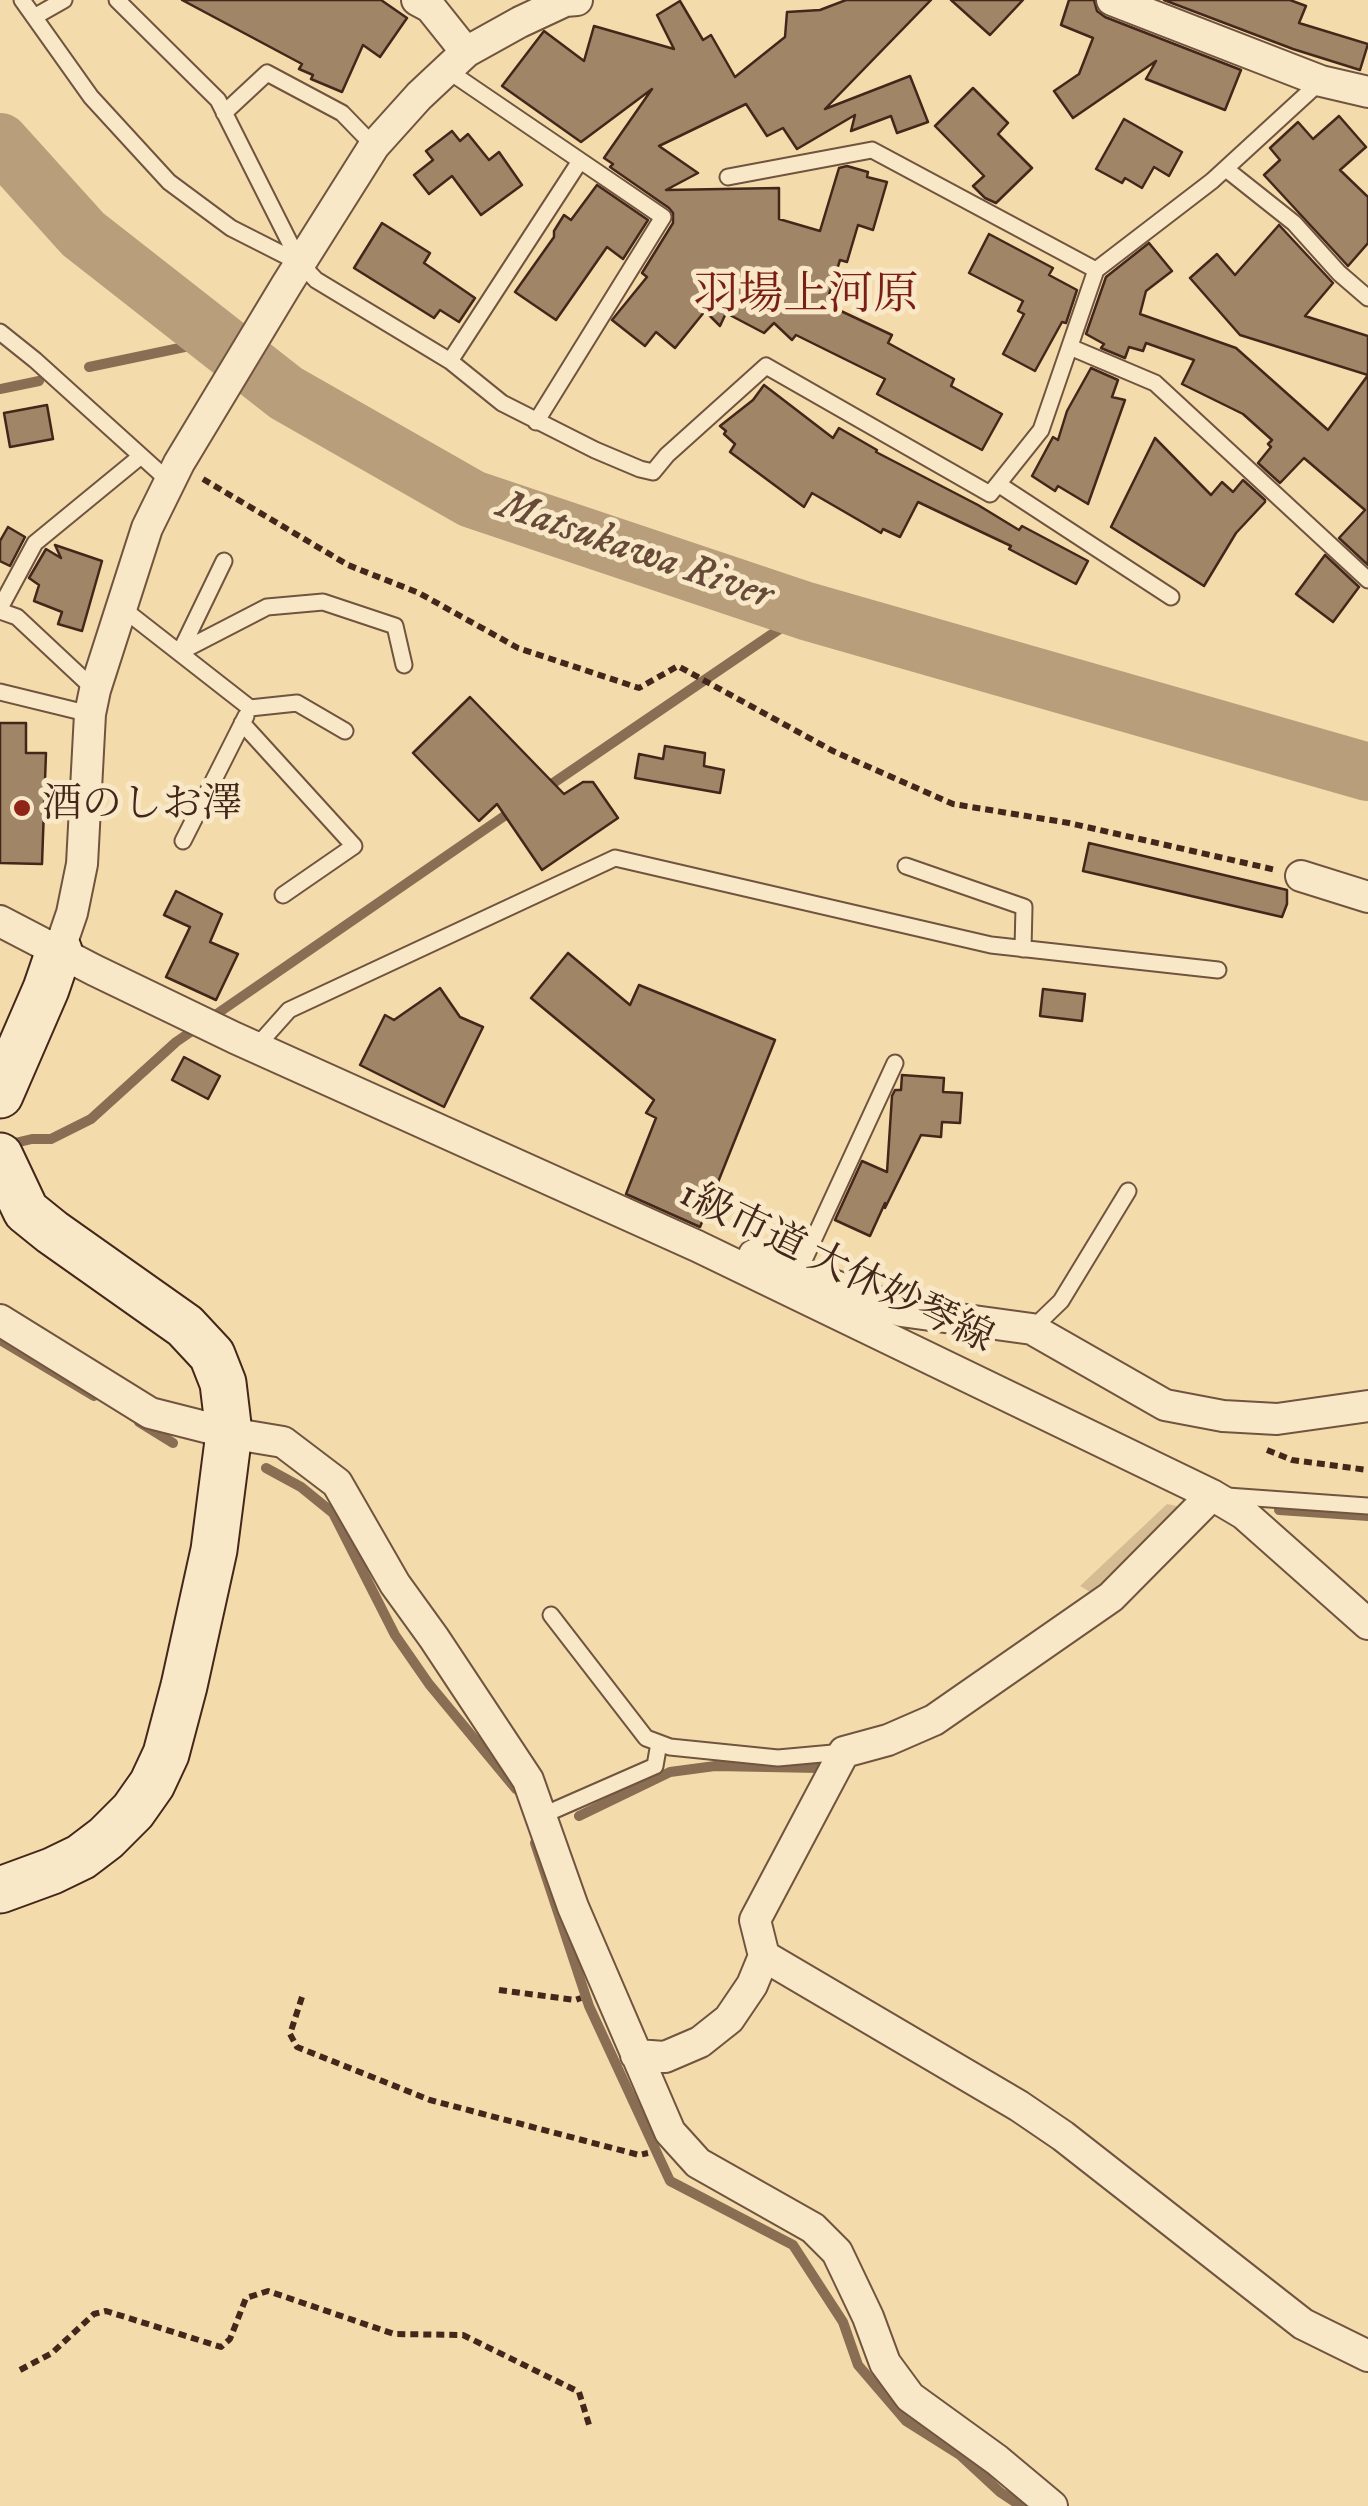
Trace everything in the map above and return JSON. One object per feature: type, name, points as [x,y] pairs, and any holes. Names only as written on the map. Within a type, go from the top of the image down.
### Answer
[{"type":"street","points":[[417,0],[430,7],[456,61]]},
{"type":"street","points":[[0,1094],[46,989],[72,913],[82,864],[93,702],[147,528],[178,465],[374,146],[456,61],[520,22],[576,0]]},
{"type":"street","points":[[1112,0],[1351,86]]},
{"type":"street","points":[[1301,876],[1368,896]]},
{"type":"street","points":[[0,921],[59,951]]},
{"type":"street","name":"1級市道 大休妙琴線","points":[[59,951],[246,1042],[697,1246],[1212,1494],[1244,1514],[1368,1624]]},
{"type":"street","points":[[0,1158],[26,1211],[185,1326],[212,1355],[223,1383],[229,1433],[214,1550],[166,1754],[152,1784],[133,1811],[81,1857],[0,1890]]},
{"type":"street","points":[[697,1246],[738,1250],[901,1311],[1032,1329],[1165,1404],[1223,1416],[1277,1419],[1368,1406]]},
{"type":"street","points":[[0,1320],[150,1413],[283,1442],[338,1484],[396,1584],[528,1780],[572,1906],[670,2132],[698,2163],[813,2228],[838,2252],[885,2364],[910,2397],[1052,2506]]},
{"type":"street","points":[[636,2055],[665,2058],[700,2042],[729,2019],[752,1986],[764,1956],[755,1920],[844,1752],[888,1740],[934,1720],[1111,1597],[1212,1494]]},
{"type":"street","points":[[764,1956],[1019,2106],[1064,2136],[1303,2324],[1368,2356]]},
{"type":"lane","points":[[22,0],[91,97],[169,182],[294,274],[316,280],[450,361],[502,403],[536,422],[640,470],[653,472],[766,366],[990,494],[1040,430],[1096,270],[1226,169],[1351,86]]},
{"type":"lane","points":[[34,17],[64,0]]},
{"type":"lane","points":[[117,0],[218,100],[294,274]]},
{"type":"lane","points":[[456,61],[580,161],[662,218],[536,422]]},
{"type":"lane","points":[[224,113],[267,74],[342,112],[374,146]]},
{"type":"lane","points":[[728,177],[872,150],[1096,270]]},
{"type":"lane","points":[[450,361],[580,161]]},
{"type":"lane","points":[[1226,169],[1294,223],[1339,273],[1368,298]]},
{"type":"lane","points":[[0,332],[141,456],[178,465]]},
{"type":"lane","points":[[1070,347],[1155,383],[1368,580]]},
{"type":"lane","points":[[93,702],[17,617],[0,609],[35,543],[141,456]]},
{"type":"lane","points":[[998,484],[1171,597]]},
{"type":"lane","points":[[180,652],[224,560]]},
{"type":"lane","points":[[180,652],[267,607],[323,602],[396,626],[404,665]]},
{"type":"lane","points":[[122,608],[180,652],[246,716],[354,846],[282,895]]},
{"type":"lane","points":[[0,692],[93,702]]},
{"type":"lane","points":[[183,841],[246,716],[297,703],[345,730]]},
{"type":"lane","points":[[246,1042],[290,1010],[615,858],[991,946],[1218,970]]},
{"type":"lane","points":[[906,866],[1024,907],[1023,949]]},
{"type":"lane","points":[[800,1271],[896,1063]]},
{"type":"lane","points":[[1032,1329],[1061,1301],[1128,1191]]},
{"type":"lane","points":[[1212,1494],[1368,1506]]},
{"type":"lane","points":[[551,1615],[646,1738],[670,1747],[778,1758],[844,1752]]},
{"type":"lane","points":[[540,1816],[655,1766],[659,1744]]},
{"type":"path","points":[[178,465],[348,565],[419,593],[518,648],[639,688],[678,666],[833,750],[953,804],[1069,823],[1301,876]]},
{"type":"path","points":[[1259,1443],[1292,1460],[1368,1470]]},
{"type":"path","points":[[498,1990],[575,2000]]},
{"type":"path","points":[[302,1996],[290,2034],[297,2047],[430,2100],[639,2155]]},
{"type":"path","points":[[20,2370],[52,2354],[94,2314],[106,2311],[222,2346],[230,2338],[246,2298],[268,2291],[394,2334],[464,2336],[579,2392],[590,2428]]},
{"type":"shaded area","points":[[1167,1504],[1185,1508],[1097,1596],[1080,1586]]},
{"type":"building","points":[[182,0],[381,0],[407,18],[380,57],[363,45],[342,92],[311,79],[313,75],[299,69],[302,64]]},
{"type":"building","points":[[846,0],[931,0],[825,109],[910,76],[928,122],[897,133],[891,116],[851,131],[855,115],[797,149],[783,128],[767,136],[746,104],[659,146],[698,173],[666,190],[779,188],[779,219],[820,231],[839,168],[847,166],[868,172],[867,177],[887,182],[873,230],[858,225],[847,262],[840,260],[826,304],[892,335],[888,343],[954,379],[951,386],[1002,414],[982,450],[877,394],[885,379],[796,335],[792,340],[774,323],[764,333],[726,313],[720,326],[705,311],[675,348],[656,332],[645,346],[612,320],[647,277],[642,273],[673,223],[673,213],[610,167],[613,164],[604,158],[652,89],[581,142],[502,86],[544,31],[584,61],[594,26],[674,49],[657,15],[680,1],[703,40],[711,35],[735,77],[785,37],[787,12],[820,10]]},
{"type":"building","points":[[951,0],[1023,0],[990,35]]},
{"type":"building","points":[[1069,0],[1094,0],[1097,11],[1105,17],[1241,70],[1225,110],[1146,79],[1156,61],[1073,118],[1054,91],[1079,74],[1093,38],[1061,25]]},
{"type":"building","points":[[1164,0],[1290,0],[1306,6],[1299,23],[1368,44],[1360,70]]},
{"type":"building","points":[[973,88],[1008,123],[998,134],[1032,168],[996,203],[973,186],[984,176],[935,126]]},
{"type":"building","points":[[1339,116],[1366,147],[1340,170],[1368,197],[1368,243],[1348,266],[1264,175],[1280,160],[1270,148],[1298,122],[1313,139]]},
{"type":"building","points":[[1124,119],[1182,152],[1169,176],[1154,167],[1142,188],[1125,178],[1122,183],[1096,169]]},
{"type":"building","points":[[452,131],[460,141],[468,134],[489,160],[499,152],[522,185],[481,215],[452,176],[429,194],[414,175],[433,160],[426,151]]},
{"type":"building","points":[[597,185],[648,220],[623,259],[607,247],[556,320],[515,292],[554,237],[564,215],[571,220]]},
{"type":"building","points":[[382,223],[430,253],[424,263],[475,298],[459,322],[440,310],[434,318],[354,268]]},
{"type":"building","points":[[1279,225],[1333,283],[1305,316],[1368,336],[1368,375],[1240,335],[1190,278],[1217,254],[1235,275]]},
{"type":"building","points":[[989,234],[1053,268],[1049,275],[1077,290],[1066,323],[1062,322],[1035,371],[1003,354],[1024,314],[1018,311],[1023,301],[969,273]]},
{"type":"building","points":[[1149,243],[1172,271],[1146,291],[1140,314],[1236,348],[1328,430],[1368,375],[1368,565],[1339,538],[1365,510],[1304,458],[1280,483],[1258,463],[1272,440],[1243,414],[1182,384],[1194,360],[1146,343],[1143,351],[1129,347],[1125,358],[1101,348],[1104,344],[1086,334],[1106,277]]},
{"type":"building","points":[[1091,368],[1118,380],[1112,397],[1125,400],[1088,504],[1058,486],[1055,491],[1032,476],[1053,437],[1058,440],[1067,411]]},
{"type":"building","points":[[764,385],[833,438],[839,428],[1019,530],[1022,526],[1088,561],[1076,584],[1009,549],[1011,546],[918,502],[900,537],[883,529],[881,533],[812,493],[804,507],[730,452],[735,444],[720,426],[753,400]]},
{"type":"building","points":[[47,405],[53,439],[10,447],[4,413]]},
{"type":"building","points":[[1155,438],[1211,495],[1222,482],[1233,492],[1243,480],[1265,500],[1236,533],[1204,586],[1111,527]]},
{"type":"building","points":[[8,527],[25,537],[10,566],[0,561],[0,541]]},
{"type":"building","points":[[55,545],[102,561],[82,631],[58,624],[62,612],[34,601],[39,585],[29,578],[46,549],[61,558]]},
{"type":"building","points":[[1325,555],[1359,587],[1333,622],[1296,594]]},
{"type":"building","points":[[470,697],[564,794],[583,782],[593,782],[618,818],[542,870],[497,804],[479,821],[413,753]]},
{"type":"building","name":"酒のしお澤","points":[[0,723],[26,723],[26,753],[46,753],[42,864],[0,863]]},
{"type":"building","points":[[665,746],[705,753],[704,766],[724,770],[720,793],[635,778],[639,754],[663,759]]},
{"type":"building","points":[[1089,843],[1287,890],[1287,904],[1282,917],[1083,871]]},
{"type":"building","points":[[176,891],[222,914],[210,942],[238,954],[216,1000],[166,977],[190,927],[164,915]]},
{"type":"building","points":[[568,953],[630,1005],[639,985],[775,1040],[700,1227],[626,1194],[656,1118],[646,1113],[654,1100],[531,998]]},
{"type":"building","points":[[440,988],[460,1017],[483,1027],[444,1107],[360,1065],[385,1015],[394,1020]]},
{"type":"building","points":[[1043,989],[1085,994],[1082,1021],[1040,1016]]},
{"type":"building","points":[[184,1057],[220,1076],[208,1099],[172,1080]]},
{"type":"building","points":[[902,1075],[944,1078],[943,1092],[962,1093],[960,1123],[942,1122],[941,1137],[921,1135],[870,1236],[835,1220],[862,1161],[887,1172],[892,1096],[895,1090],[901,1090]]},
{"type":"waterway","name":"Matsukawa River","points":[[0,142],[83,234],[286,393],[472,499],[806,611],[1368,772]]},
{"type":"waterway","points":[[89,367],[218,340]]},
{"type":"waterway","points":[[0,389],[39,381]]},
{"type":"waterway","points":[[543,790],[806,611]]},
{"type":"waterway","points":[[6,1145],[51,1139],[91,1119],[176,1042],[516,808]]},
{"type":"waterway","points":[[0,1340],[94,1396]]},
{"type":"waterway","points":[[139,1422],[173,1443]]},
{"type":"waterway","points":[[266,1468],[301,1487],[333,1513],[395,1635],[429,1684],[516,1789]]},
{"type":"waterway","points":[[1279,1510],[1368,1516]]},
{"type":"waterway","points":[[579,1816],[670,1772],[715,1766],[819,1768]]},
{"type":"waterway","points":[[535,1843],[589,2006],[670,2181],[793,2245],[843,2322],[858,2365],[906,2421],[960,2455],[1021,2506]]},
{"type":"place","name":"酒のしお澤","points":[[22,808]]},
{"type":"district","name":"羽場上河原","points":[[806,299]]}]
